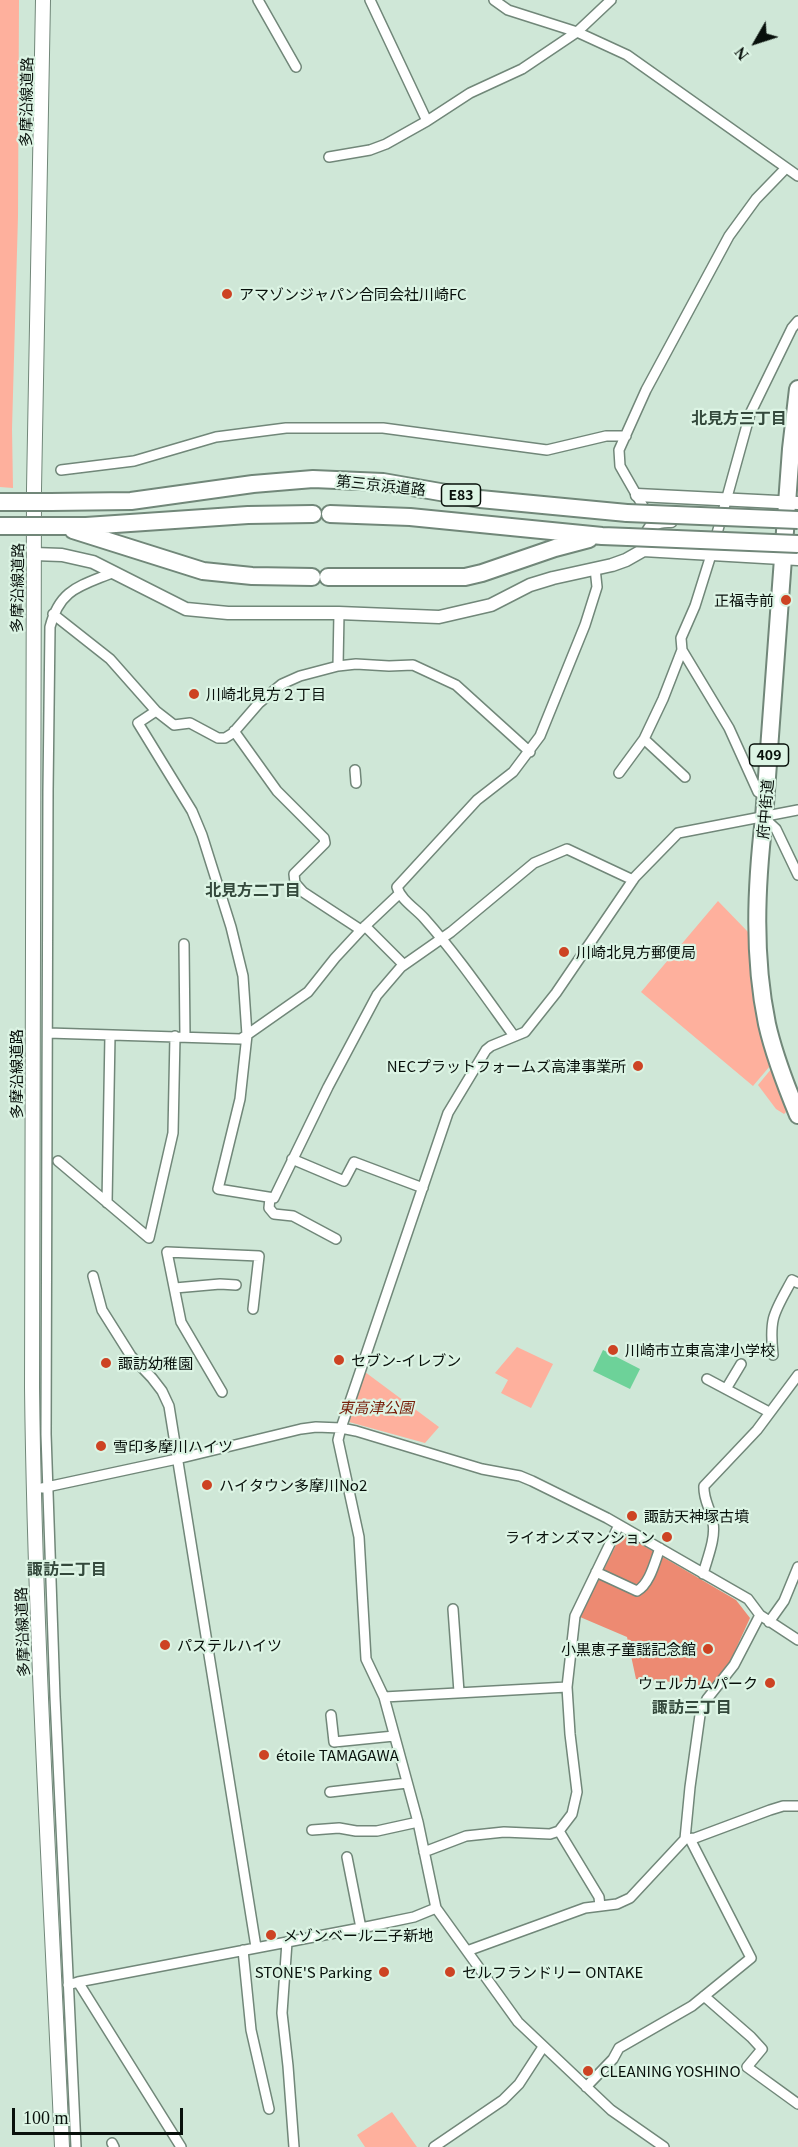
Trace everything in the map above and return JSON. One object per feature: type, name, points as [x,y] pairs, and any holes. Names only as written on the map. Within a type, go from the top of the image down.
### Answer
[{"type":"highway","name":"府中街道","points":[[798,389],[793,502],[794,533],[759,867],[756,941],[762,997],[776,1056],[798,1115]]},
{"type":"highway","name":"第三京浜道路","points":[[0,502],[131,501],[253,484],[313,479],[383,482],[480,499],[627,513],[794,533]]},
{"type":"highway","name":"第三京浜道路","points":[[0,526],[54,526],[248,515],[321,514],[410,517],[602,536],[794,533]]},
{"type":"highway","points":[[54,526],[203,571],[252,576],[465,577],[555,548],[602,536]]},
{"type":"main road","name":"多摩沿線道路","points":[[43,0],[34,554],[33,1490],[62,2147]]},
{"type":"street","points":[[258,0],[296,67]]},
{"type":"street","points":[[370,0],[427,121]]},
{"type":"street","points":[[494,0],[508,10],[577,32],[633,58],[798,176]]},
{"type":"street","points":[[329,157],[370,150],[386,144],[470,93],[522,69],[577,32],[610,0]]},
{"type":"street","points":[[653,525],[620,466],[619,450],[646,390],[729,236],[756,199],[786,168]]},
{"type":"street","points":[[620,773],[644,739],[663,699],[682,650],[681,638],[695,606],[711,555],[750,414],[792,328],[798,321]]},
{"type":"street","points":[[61,470],[134,461],[216,437],[286,428],[383,428],[547,450],[606,435],[626,436]]},
{"type":"street","points":[[638,495],[793,502]]},
{"type":"street","points":[[640,551],[649,528],[660,520],[717,530]]},
{"type":"street","points":[[34,554],[62,555],[93,562],[186,609],[228,613],[339,613],[438,617],[483,607],[530,585],[553,578],[612,566],[672,534],[717,530],[794,533]]},
{"type":"street","points":[[640,551],[791,559]]},
{"type":"street","points":[[514,1036],[441,938],[399,894],[398,887],[477,800],[513,772],[540,736],[585,625],[597,587],[595,568]]},
{"type":"street","points":[[76,2147],[48,1487],[46,1211],[50,627],[53,614],[63,596],[114,572]]},
{"type":"street","points":[[338,666],[339,613]]},
{"type":"street","points":[[53,614],[110,659],[156,711],[174,725],[190,723],[218,738],[225,738],[234,731],[259,703],[282,684],[300,676],[338,666],[356,664],[413,665],[456,685],[530,752]]},
{"type":"street","points":[[682,650],[729,728],[758,792],[766,796]]},
{"type":"street","points":[[156,711],[138,723],[187,801],[202,835],[231,927],[243,976],[247,1035],[240,1099],[217,1188],[274,1198],[377,995],[404,965],[457,927],[534,863],[567,849],[633,880]]},
{"type":"street","points":[[234,731],[277,791],[324,838],[325,843],[294,874],[295,883],[303,892],[363,928],[404,965]]},
{"type":"street","points":[[644,739],[685,777]]},
{"type":"street","points":[[355,770],[357,783]]},
{"type":"street","points":[[664,2147],[611,2110],[518,2022],[436,1908],[418,1822],[384,1697],[366,1659],[359,1537],[338,1440],[448,1113],[486,1050],[525,1032],[556,993],[633,880],[678,834],[798,810]]},
{"type":"street","points":[[764,818],[776,829],[798,875]]},
{"type":"street","points":[[48,1034],[235,1040],[247,1035],[308,992],[363,928],[399,894]]},
{"type":"street","points":[[58,1161],[149,1238],[173,1133],[184,944]]},
{"type":"street","points":[[107,1203],[110,1035]]},
{"type":"street","points":[[292,1159],[344,1181],[354,1162],[423,1188]]},
{"type":"street","points":[[270,1198],[269,1208],[274,1214],[293,1216],[336,1239]]},
{"type":"street","points":[[222,1392],[181,1322],[167,1252],[259,1256],[254,1309]]},
{"type":"street","points":[[93,1276],[102,1310],[130,1356],[152,1378],[169,1407],[256,1947]]},
{"type":"street","points":[[773,1355],[770,1329],[772,1318],[792,1280],[798,1283]]},
{"type":"street","points":[[175,1288],[236,1285]]},
{"type":"street","points":[[726,1389],[741,1364]]},
{"type":"street","points":[[703,1574],[714,1532],[704,1495],[704,1486],[757,1430],[798,1375]]},
{"type":"street","points":[[707,1379],[769,1412]]},
{"type":"street","points":[[33,1490],[301,1429],[341,1428],[482,1469],[520,1476],[619,1525],[748,1599],[760,1615],[798,1641]]},
{"type":"street","points":[[424,1852],[466,1836],[504,1832],[550,1834],[558,1831],[572,1814],[577,1792],[567,1687],[574,1616],[619,1525]]},
{"type":"street","points":[[596,1572],[637,1591],[642,1588],[649,1575],[660,1548]]},
{"type":"street","points":[[769,1622],[784,1601],[798,1568]]},
{"type":"street","points":[[453,1610],[459,1692]]},
{"type":"street","points":[[586,2086],[613,2059],[619,2048],[657,2024],[680,2014],[751,1958],[688,1839],[690,1787],[700,1715],[707,1699],[734,1665],[760,1615]]},
{"type":"street","points":[[384,1697],[567,1687]]},
{"type":"street","points":[[331,1715],[334,1742],[394,1736]]},
{"type":"street","points":[[330,1792],[407,1783]]},
{"type":"street","points":[[467,1950],[585,1908],[617,1904],[630,1898],[688,1839],[777,1808],[798,1806]]},
{"type":"street","points":[[312,1830],[339,1828],[377,1831],[418,1822]]},
{"type":"street","points":[[558,1831],[599,1897],[600,1906]]},
{"type":"street","points":[[346,1857],[361,1928]]},
{"type":"street","points":[[68,1986],[78,1982],[414,1917],[436,1908]]},
{"type":"street","points":[[287,1942],[282,2013],[294,2147]]},
{"type":"street","points":[[243,1950],[251,2030],[269,2109]]},
{"type":"street","points":[[78,1982],[181,2147]]},
{"type":"street","points":[[704,1996],[762,2049],[747,2067],[798,2104]]},
{"type":"street","points":[[434,2147],[503,2100],[519,2084],[543,2047]]},
{"type":"green space","points":[[0,0],[19,0],[13,488],[0,487]]},
{"type":"green space","points":[[718,901],[748,932],[754,996],[770,1066],[753,1086],[641,992]]},
{"type":"green space","points":[[772,1068],[785,1107],[784,1114],[776,1109],[758,1085]]},
{"type":"green space","points":[[517,1347],[553,1364],[531,1408],[501,1393],[508,1380],[495,1373]]},
{"type":"green space","name":"東高津公園","points":[[365,1372],[439,1427],[425,1443],[349,1422]]},
{"type":"green space","points":[[392,2112],[417,2147],[365,2147],[357,2135]]},
{"type":"shaded area","points":[[603,1350],[640,1369],[630,1389],[593,1371]]},
{"type":"shaded area","points":[[622,1533],[736,1600],[750,1618],[729,1664],[707,1691],[684,1683],[636,1679],[627,1637],[580,1617]]},
{"type":"place","name":"アマゾンジャパン合同会社川崎FC","points":[[227,294]]},
{"type":"place","name":"正福寺前","points":[[786,600]]},
{"type":"place","name":"川崎北見方２丁目","points":[[194,694]]},
{"type":"place","name":"川崎北見方郵便局","points":[[564,952]]},
{"type":"place","name":"NECプラットフォームズ高津事業所","points":[[638,1066]]},
{"type":"place","name":"川崎市立東高津小学校","points":[[613,1350]]},
{"type":"place","name":"セブン-イレブン","points":[[339,1360]]},
{"type":"place","name":"諏訪幼稚園","points":[[106,1363]]},
{"type":"place","name":"雪印多摩川ハイツ","points":[[101,1446]]},
{"type":"place","name":"ハイタウン多摩川No2","points":[[207,1485]]},
{"type":"place","name":"諏訪天神塚古墳","points":[[632,1516]]},
{"type":"place","name":"ライオンズマンション","points":[[667,1537]]},
{"type":"place","name":"パステルハイツ","points":[[165,1645]]},
{"type":"place","name":"小黒恵子童謡記念館","points":[[708,1649]]},
{"type":"place","name":"ウェルカムパーク","points":[[770,1683]]},
{"type":"place","name":"étoile TAMAGAWA","points":[[264,1755]]},
{"type":"place","name":"メゾンベール二子新地","points":[[271,1935]]},
{"type":"place","name":"STONE'S Parking","points":[[384,1972]]},
{"type":"place","name":"セルフランドリー ONTAKE","points":[[450,1972]]},
{"type":"place","name":"CLEANING YOSHINO","points":[[588,2071]]},
{"type":"district","name":"北見方三丁目","points":[[739,418]]},
{"type":"district","name":"北見方二丁目","points":[[253,890]]},
{"type":"district","name":"諏訪二丁目","points":[[67,1569]]},
{"type":"district","name":"諏訪三丁目","points":[[692,1707]]}]
